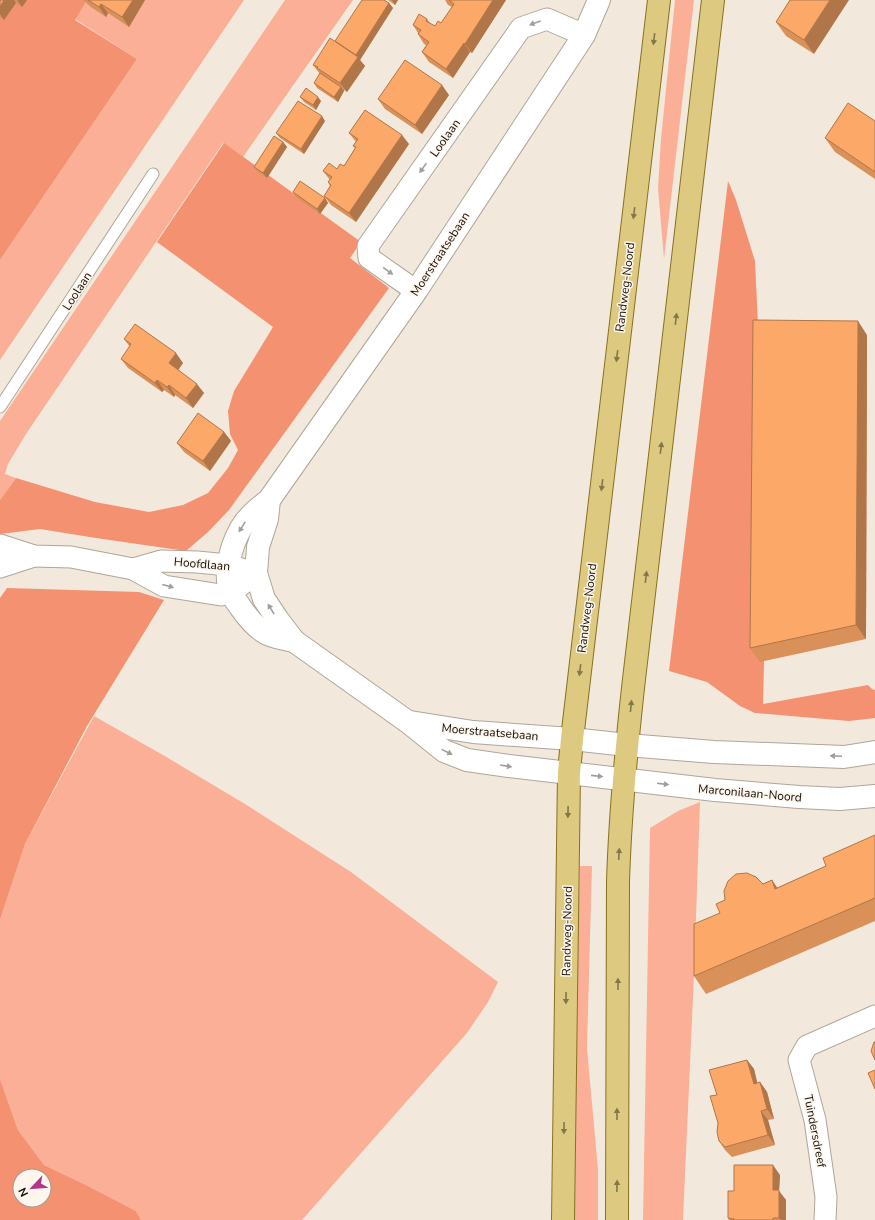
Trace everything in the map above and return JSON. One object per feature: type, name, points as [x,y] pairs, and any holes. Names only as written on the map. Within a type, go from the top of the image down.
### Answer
[{"type":"main road","name":"Randweg-Noord","points":[[563,1220],[569,773],[659,0]]},
{"type":"main road","points":[[617,1220],[618,882],[627,745],[713,0]]},
{"type":"street","name":"Moerstraatsebaan","points":[[294,641],[269,635],[261,630],[245,614],[231,593],[228,579],[228,565],[241,527],[253,513],[269,500],[416,291],[584,35],[599,0]]},
{"type":"street","name":"Loolaan","points":[[416,291],[369,258],[368,246],[521,28],[547,19],[584,35]]},
{"type":"street","name":"Moerstraatsebaan","points":[[269,500],[267,518],[258,547],[256,574],[264,599],[294,641],[408,722],[444,751],[467,760],[625,780]]},
{"type":"street","name":"Hoofdlaan","points":[[0,545],[34,556],[71,557],[133,569],[164,586],[221,595],[231,593],[256,574]]},
{"type":"street","name":"Hoofdlaan","points":[[0,567],[34,556]]},
{"type":"street","name":"Hoofdlaan","points":[[133,569],[161,561],[197,562],[228,565],[256,574]]},
{"type":"street","name":"Moerstraatsebaan","points":[[408,722],[474,732],[572,739],[627,745]]},
{"type":"street","points":[[627,745],[714,752],[837,756],[875,752]]},
{"type":"street","name":"Marconilaan-Noord","points":[[625,780],[715,790],[799,797],[840,799],[875,796]]},
{"type":"street","name":"Tuindersdreef","points":[[826,1220],[826,1197],[815,1120],[799,1060],[807,1046],[875,1016]]},
{"type":"lane","name":"Loolaan","points":[[0,407],[153,174]]},
{"type":"shaded area","points":[[0,0],[87,0],[75,20],[137,59],[0,260]]},
{"type":"shaded area","points":[[87,0],[244,0],[0,360],[0,260],[137,59],[75,19]]},
{"type":"shaded area","points":[[285,0],[353,0],[243,157],[223,143],[26,434],[8,464],[5,474],[16,478],[0,500],[0,421]]},
{"type":"shaded area","points":[[675,0],[694,0],[664,259],[658,188],[661,139]]},
{"type":"shaded area","points":[[224,143],[361,242],[350,258],[389,288],[229,510],[208,532],[186,551],[40,529],[0,534],[0,500],[16,478],[95,502],[149,512],[183,505],[208,493],[228,468],[238,450],[230,434],[228,411],[234,391],[273,327],[157,242]]},
{"type":"shaded area","points":[[728,181],[736,200],[755,261],[758,325],[764,663],[763,704],[868,685],[875,690],[875,718],[849,721],[755,713],[740,706],[707,682],[669,671]]},
{"type":"shaded area","points":[[7,588],[139,592],[164,600],[87,726],[25,844],[0,920],[0,598]]},
{"type":"shaded area","points":[[94,716],[245,804],[351,872],[498,982],[488,1002],[467,1033],[302,1220],[141,1220],[136,1211],[44,1165],[18,1130],[0,1079],[0,920],[25,844]]},
{"type":"shaded area","points":[[700,802],[683,1220],[643,1220],[650,828],[678,811]]},
{"type":"shaded area","points":[[580,866],[592,866],[587,1048],[598,1170],[598,1220],[574,1220],[576,989]]},
{"type":"shaded area","points":[[0,1079],[18,1130],[44,1165],[50,1168],[12,1168],[12,1208],[52,1208],[52,1169],[136,1211],[141,1220],[0,1220]]},
{"type":"building","points":[[0,0],[4,0],[0,7]]},
{"type":"building","points":[[88,0],[133,0],[122,17],[101,4],[99,7]]},
{"type":"building","points":[[362,0],[384,0],[389,3],[356,55],[335,41]]},
{"type":"building","points":[[449,0],[493,0],[465,44],[464,43],[446,69],[422,52],[429,42],[418,34],[421,30],[413,25],[419,14],[427,19],[426,21],[435,26],[438,21],[441,23],[454,4]]},
{"type":"building","points":[[790,0],[830,0],[804,40],[776,22]]},
{"type":"building","points":[[330,38],[358,57],[340,83],[313,65]]},
{"type":"building","points":[[405,60],[442,85],[415,125],[378,99]]},
{"type":"building","points":[[320,73],[341,87],[334,97],[314,83]]},
{"type":"building","points":[[306,88],[318,97],[313,105],[300,97]]},
{"type":"building","points":[[298,101],[322,116],[301,149],[276,133]]},
{"type":"building","points":[[848,103],[875,121],[875,172],[825,138]]},
{"type":"building","points":[[365,110],[402,135],[349,213],[324,196],[331,185],[328,182],[332,177],[323,171],[329,163],[337,169],[340,164],[344,166],[356,147],[353,146],[358,139],[349,133]]},
{"type":"building","points":[[274,136],[283,142],[263,173],[254,167]]},
{"type":"building","points":[[300,181],[325,198],[317,209],[293,192]]},
{"type":"building","points":[[753,320],[858,321],[856,625],[750,648]]},
{"type":"building","points":[[135,324],[176,353],[169,363],[197,384],[186,398],[169,385],[167,387],[157,380],[155,383],[121,359],[131,344],[124,339]]},
{"type":"building","points":[[198,413],[224,432],[203,461],[177,443]]},
{"type":"building","points":[[875,835],[875,898],[694,976],[694,924],[720,913],[716,904],[725,900],[724,891],[728,881],[736,874],[747,873],[756,877],[763,884],[772,880],[775,889],[826,866],[823,858]]},
{"type":"building","points":[[875,1042],[875,1060],[871,1051]]},
{"type":"building","points":[[747,1060],[754,1084],[760,1082],[767,1109],[761,1111],[768,1135],[725,1147],[719,1141],[717,1132],[718,1123],[710,1096],[717,1095],[709,1070]]},
{"type":"building","points":[[875,1070],[875,1089],[868,1073]]},
{"type":"building","points":[[734,1165],[773,1165],[773,1190],[779,1190],[779,1218],[773,1218],[773,1220],[734,1220],[728,1218],[728,1191],[734,1191]]}]
